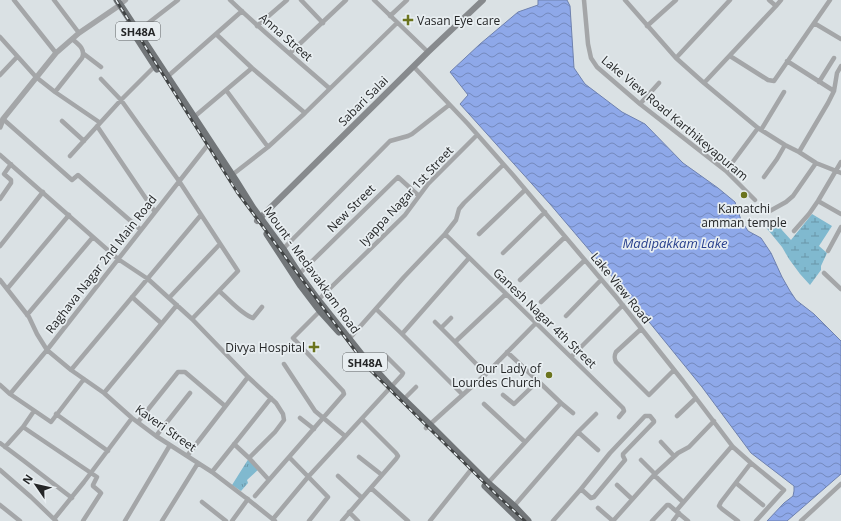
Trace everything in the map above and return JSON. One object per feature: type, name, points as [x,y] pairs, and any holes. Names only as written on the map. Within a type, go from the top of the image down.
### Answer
[{"type":"main road","name":"Mount - Medavakkam Road","points":[[113,0],[120,3],[138,31],[156,65],[167,77],[194,117],[209,144],[232,175],[259,220],[284,249],[320,311],[390,388],[470,471],[521,521]]},
{"type":"main road","name":"Sabari Salai","points":[[259,220],[428,52],[483,0]]},
{"type":"main road","name":"Mount - Medavakkam Road","points":[[120,3],[156,65],[301,286],[349,339],[390,388],[404,399],[428,427],[514,506],[528,521]]},
{"type":"street","points":[[14,0],[56,53]]},
{"type":"street","points":[[54,0],[79,33]]},
{"type":"street","points":[[138,31],[178,0]]},
{"type":"street","name":"Anna Street","points":[[230,0],[257,26],[330,88]]},
{"type":"street","points":[[257,26],[287,0]]},
{"type":"street","points":[[301,0],[323,23]]},
{"type":"street","points":[[290,53],[346,0]]},
{"type":"street","points":[[374,0],[428,52]]},
{"type":"street","points":[[390,16],[407,0]]},
{"type":"street","name":"Lake View Road Karthikeyapuram","points":[[584,0],[588,44],[591,58],[597,67],[640,104],[726,171],[755,200]]},
{"type":"street","points":[[624,0],[676,58],[704,84],[759,129],[816,163],[839,172]]},
{"type":"street","points":[[647,26],[676,0]]},
{"type":"street","points":[[676,58],[730,0]]},
{"type":"street","points":[[769,0],[776,6]]},
{"type":"street","points":[[704,84],[781,0]]},
{"type":"street","points":[[730,56],[768,80],[774,81],[830,0]]},
{"type":"street","points":[[120,3],[79,33],[56,53],[1,122],[72,180],[78,175],[141,230]]},
{"type":"street","points":[[167,77],[242,11]]},
{"type":"street","points":[[232,175],[268,147],[305,113],[397,23]]},
{"type":"street","points":[[814,23],[841,39]]},
{"type":"street","points":[[216,34],[252,68],[305,113]]},
{"type":"street","points":[[0,39],[36,78],[98,124],[154,212]]},
{"type":"street","points":[[72,39],[83,49],[84,54],[101,67]]},
{"type":"street","points":[[55,92],[84,54]]},
{"type":"street","points":[[0,75],[17,57]]},
{"type":"street","points":[[819,82],[834,58]]},
{"type":"street","points":[[787,61],[834,91]]},
{"type":"street","points":[[70,156],[98,124],[156,65]]},
{"type":"street","points":[[799,152],[834,91],[837,73],[841,66]]},
{"type":"street","name":"Lake View Road","points":[[414,67],[545,212],[642,329],[732,446],[784,490],[756,521]]},
{"type":"street","points":[[194,117],[252,68]]},
{"type":"street","points":[[101,79],[121,100],[179,181],[238,270],[192,318]]},
{"type":"street","points":[[640,104],[659,82]]},
{"type":"street","points":[[226,90],[268,147]]},
{"type":"street","points":[[726,171],[759,129],[784,92]]},
{"type":"street","points":[[284,249],[390,141],[412,134],[449,105]]},
{"type":"street","points":[[62,121],[84,141]]},
{"type":"street","name":"Iyappa Nagar 1st Street","points":[[316,302],[405,215],[428,184],[477,135]]},
{"type":"street","name":"Raghava Nagar 2nd Main Road","points":[[10,394],[47,350],[209,144]]},
{"type":"street","points":[[764,177],[785,145]]},
{"type":"street","points":[[0,155],[118,259],[148,279],[192,318],[248,377],[276,403],[283,414],[284,420],[275,432],[250,458]]},
{"type":"street","points":[[794,231],[809,214],[839,172],[841,162]]},
{"type":"street","points":[[768,212],[786,202],[792,196],[816,163]]},
{"type":"street","points":[[0,199],[11,183],[11,180],[4,174],[12,164]]},
{"type":"street","points":[[349,339],[404,277],[445,234],[456,220],[464,203],[504,165]]},
{"type":"street","name":"New Street","points":[[299,274],[398,177],[419,196]]},
{"type":"street","points":[[479,234],[525,190]]},
{"type":"street","points":[[0,246],[43,192]]},
{"type":"street","points":[[818,201],[841,214]]},
{"type":"street","points":[[503,253],[545,212]]},
{"type":"street","points":[[7,289],[69,215]]},
{"type":"street","points":[[71,370],[201,215]]},
{"type":"street","points":[[828,251],[841,227]]},
{"type":"street","name":"Ganesh Nagar 4th Street","points":[[445,234],[623,408],[624,411],[618,417]]},
{"type":"street","points":[[27,315],[93,237]]},
{"type":"street","points":[[520,280],[565,237]]},
{"type":"street","points":[[169,298],[220,244]]},
{"type":"street","points":[[402,334],[469,258]]},
{"type":"street","points":[[542,302],[585,260]]},
{"type":"street","points":[[824,273],[841,289]]},
{"type":"street","name":"Kaveri Street","points":[[0,280],[27,315],[47,350],[71,370],[104,393],[132,418],[156,436],[212,472],[274,520]]},
{"type":"street","points":[[566,316],[601,280]]},
{"type":"street","points":[[219,291],[245,314],[253,318],[262,307]]},
{"type":"street","points":[[455,342],[506,294]]},
{"type":"street","points":[[132,297],[162,323]]},
{"type":"street","points":[[104,393],[177,305]]},
{"type":"street","points":[[571,357],[622,305]]},
{"type":"street","points":[[376,309],[462,394]]},
{"type":"street","points":[[255,496],[344,394],[343,391],[293,338],[320,311]]},
{"type":"street","points":[[441,328],[451,318]]},
{"type":"street","points":[[435,322],[486,374]]},
{"type":"street","points":[[428,427],[462,394],[486,374],[536,323]]},
{"type":"street","points":[[642,329],[616,352],[614,358],[616,362],[649,395],[674,370]]},
{"type":"street","points":[[507,352],[573,413]]},
{"type":"street","points":[[274,520],[308,476],[402,375],[403,373],[386,356]]},
{"type":"street","points":[[284,364],[315,411],[346,436]]},
{"type":"street","points":[[138,422],[178,372],[185,372],[225,406]]},
{"type":"street","points":[[187,456],[248,377]]},
{"type":"street","points":[[0,385],[10,394],[51,422],[84,379]]},
{"type":"street","points":[[504,395],[514,404],[538,380]]},
{"type":"street","points":[[404,399],[416,387]]},
{"type":"street","points":[[156,436],[190,393]]},
{"type":"street","points":[[212,472],[271,398]]},
{"type":"street","points":[[677,416],[696,398]]},
{"type":"street","points":[[488,483],[561,402]]},
{"type":"street","points":[[484,404],[525,442]]},
{"type":"street","points":[[5,447],[23,427],[34,411]]},
{"type":"street","points":[[56,414],[108,450]]},
{"type":"street","points":[[514,506],[578,432],[596,414]]},
{"type":"street","points":[[553,521],[610,453],[645,416],[650,416],[654,422],[623,454],[625,460],[594,497],[591,498],[581,489]]},
{"type":"street","points":[[0,470],[32,497],[55,520],[132,418]]},
{"type":"street","points":[[300,418],[314,429]]},
{"type":"street","points":[[342,521],[398,456],[362,419]]},
{"type":"street","points":[[598,508],[613,521],[654,474],[681,450],[689,447],[714,421]]},
{"type":"street","points":[[23,427],[97,477],[93,486],[101,493],[83,521]]},
{"type":"street","points":[[578,432],[598,450]]},
{"type":"street","points":[[660,442],[674,456]]},
{"type":"street","points":[[0,444],[72,498]]},
{"type":"street","points":[[234,444],[250,458],[270,480]]},
{"type":"street","points":[[125,521],[170,446]]},
{"type":"street","points":[[673,521],[683,502],[732,446]]},
{"type":"street","points":[[289,457],[328,497],[309,521]]},
{"type":"street","points":[[359,457],[382,475]]},
{"type":"street","points":[[641,460],[683,502]]},
{"type":"street","points":[[162,521],[198,463]]},
{"type":"street","points":[[738,521],[719,506],[751,463]]},
{"type":"street","points":[[430,521],[470,471]]},
{"type":"street","points":[[338,476],[362,498]]},
{"type":"street","points":[[736,482],[763,505]]},
{"type":"street","points":[[801,521],[841,484]]},
{"type":"street","points":[[617,485],[632,499]]},
{"type":"street","points":[[371,488],[408,521]]},
{"type":"street","points":[[232,521],[248,499]]},
{"type":"street","points":[[202,502],[226,521]]},
{"type":"street","points":[[0,505],[20,521]]},
{"type":"street","points":[[652,521],[667,505],[669,505],[688,521]]},
{"type":"street","points":[[349,512],[358,521]]},
{"type":"green space","points":[[812,214],[832,226],[819,246],[827,253],[821,266],[821,270],[810,285],[800,274],[782,247],[764,225],[772,219],[791,240]]},
{"type":"green space","points":[[249,458],[259,469],[247,480],[248,483],[241,491],[232,485]]},
{"type":"water","name":"Madipakkam Lake","points":[[538,0],[567,0],[570,6],[574,68],[585,84],[622,112],[645,124],[683,163],[735,202],[741,220],[748,231],[761,238],[771,253],[782,277],[796,300],[814,314],[841,341],[841,474],[787,521],[767,521],[793,496],[794,486],[751,453],[702,387],[619,285],[550,204],[460,104],[468,95],[450,72],[518,12],[538,5]]},
{"type":"railway","points":[[116,0],[237,192],[368,368],[525,521]]},
{"type":"place","name":"Vasan Eye care","points":[[408,20]]},
{"type":"place","name":"Kamatchi amman temple","points":[[744,195]]},
{"type":"place","name":"Divya Hospital","points":[[314,347]]},
{"type":"place","name":"Our Lady of Lourdes Church","points":[[549,375]]}]
